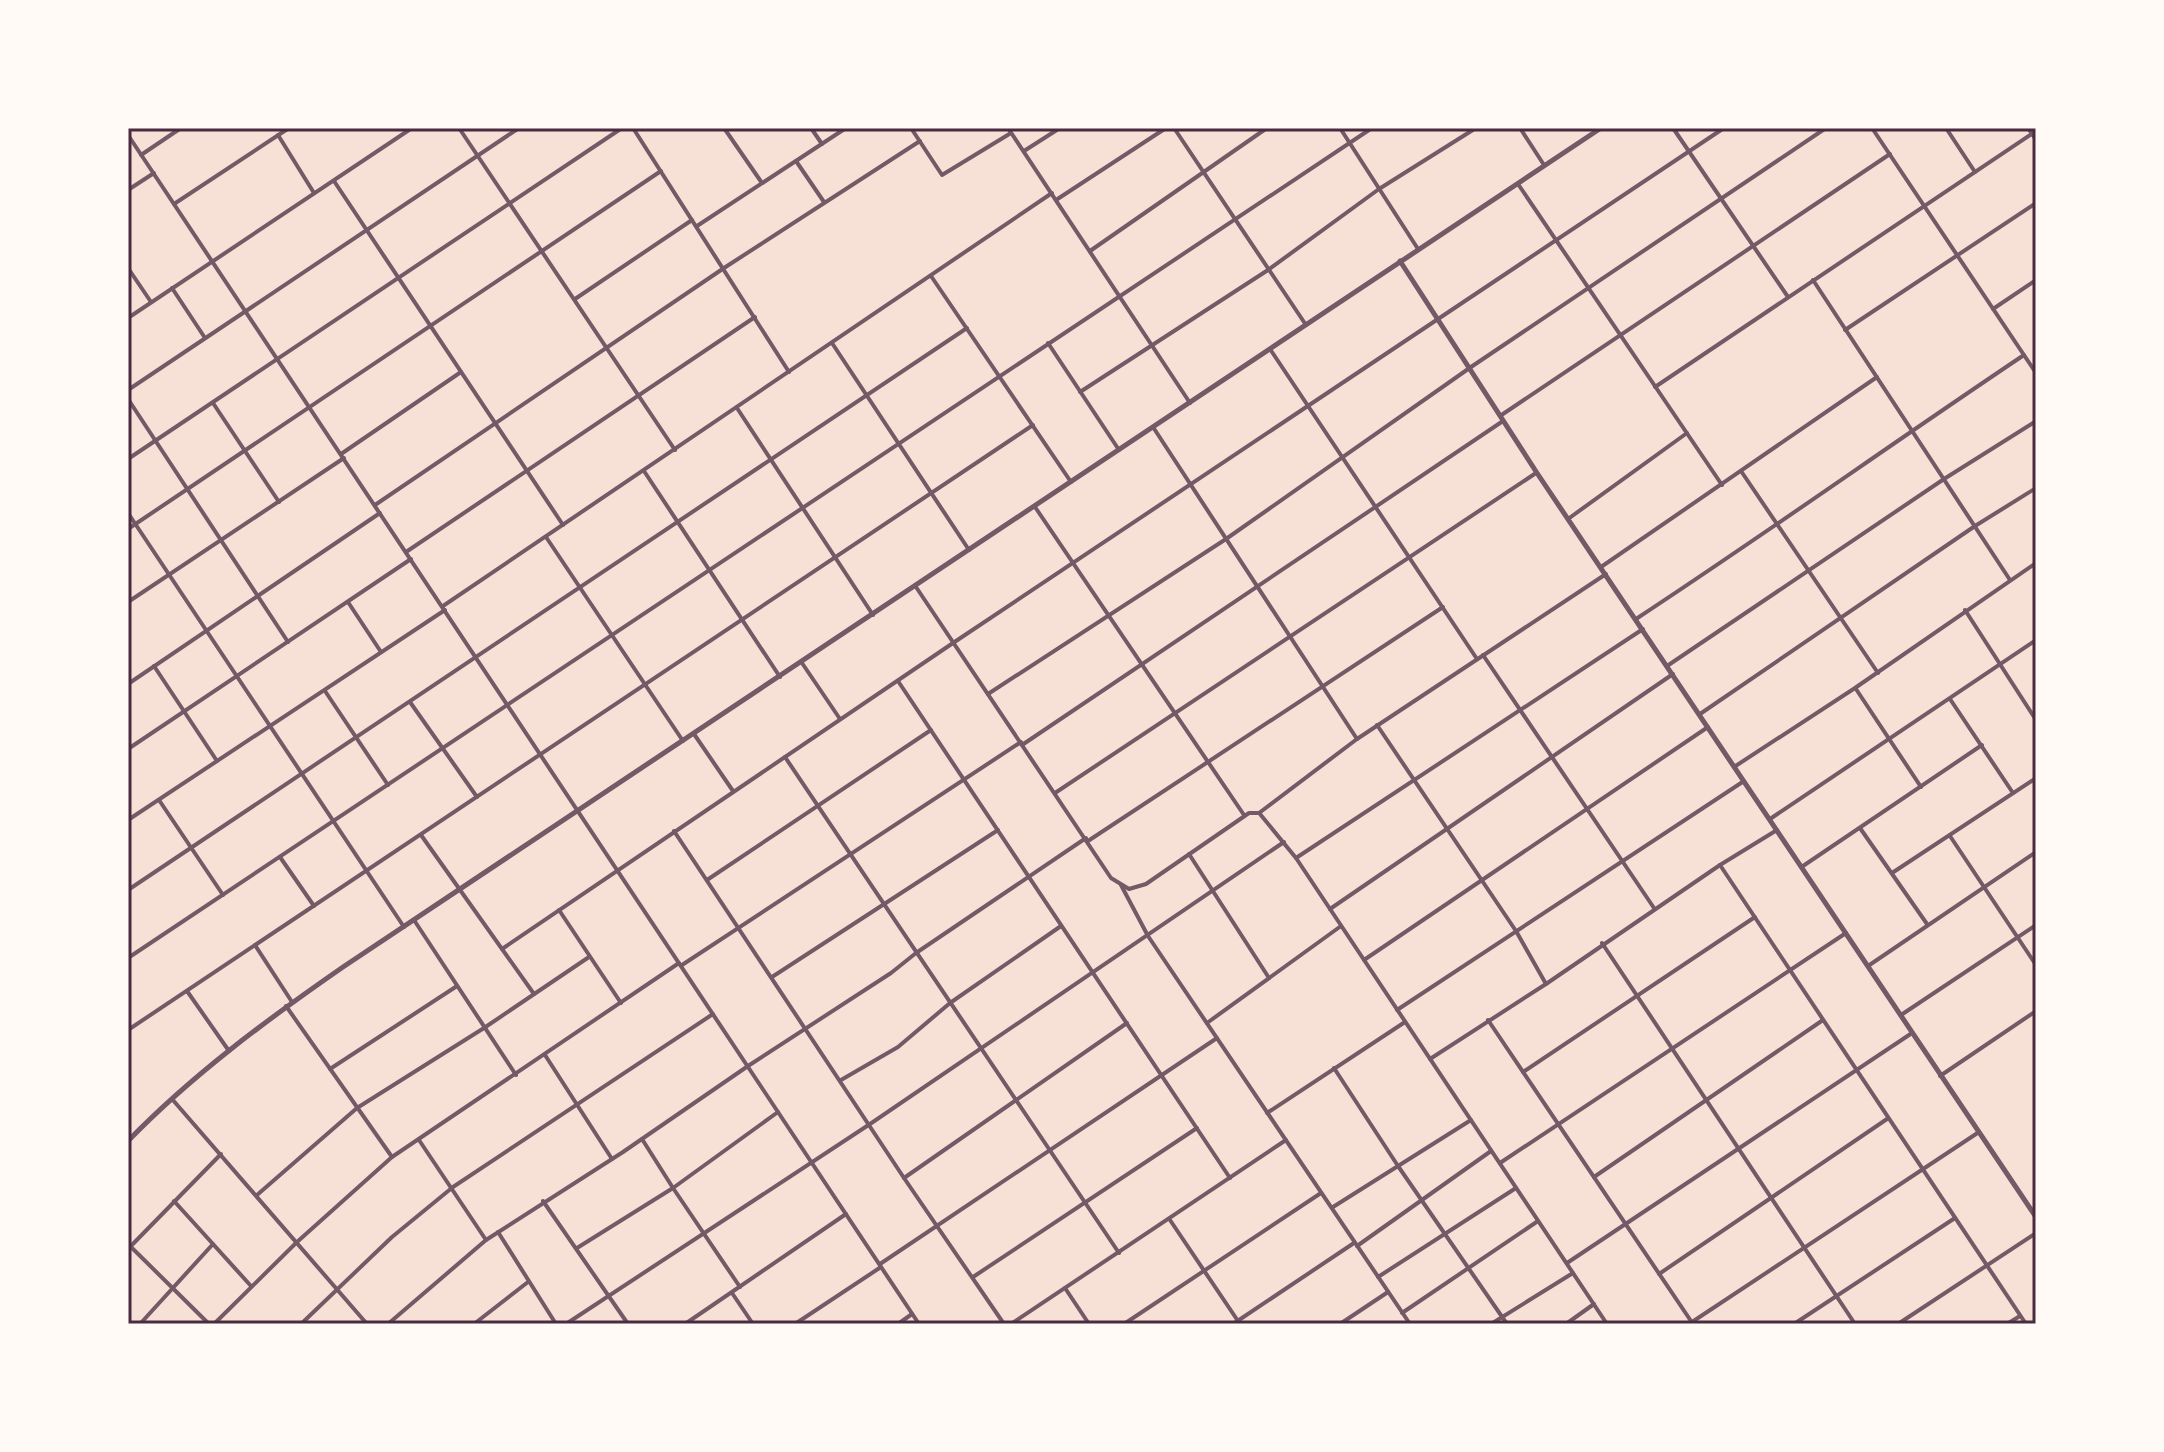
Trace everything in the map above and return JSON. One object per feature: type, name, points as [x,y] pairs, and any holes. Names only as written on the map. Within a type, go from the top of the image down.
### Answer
[{"type":"street","points":[[141,155],[181,128]]},
{"type":"street","points":[[174,204],[289,128]]},
{"type":"street","points":[[128,318],[412,128]]},
{"type":"street","points":[[459,128],[675,450]]},
{"type":"street","points":[[128,390],[519,128]]},
{"type":"street","points":[[128,459],[622,128]]},
{"type":"street","points":[[633,128],[789,372]]},
{"type":"street","points":[[724,128],[762,183]]},
{"type":"street","points":[[811,128],[822,144]]},
{"type":"street","points":[[697,226],[846,128]]},
{"type":"street","points":[[911,128],[942,175],[1010,130],[1190,403]]},
{"type":"street","points":[[1024,151],[1060,128]]},
{"type":"street","points":[[1056,200],[1166,128]]},
{"type":"street","points":[[1174,128],[1306,325]]},
{"type":"street","points":[[1090,251],[1267,128]]},
{"type":"street","points":[[1340,128],[1418,249]]},
{"type":"street","points":[[128,958],[1372,128]]},
{"type":"street","points":[[1080,392],[1268,270],[1379,189],[1476,128]]},
{"type":"street","points":[[1520,128],[1544,165]]},
{"type":"street","points":[[128,1141],[172,1098],[289,1004],[1601,128]]},
{"type":"street","points":[[1673,128],[1788,297]]},
{"type":"street","points":[[502,949],[953,643],[1724,128]]},
{"type":"street","points":[[988,694],[1226,539],[1471,367],[1826,128]]},
{"type":"street","points":[[1872,128],[2036,373]]},
{"type":"street","points":[[1946,128],[1975,172]]},
{"type":"street","points":[[2028,128],[2034,132],[2036,140]]},
{"type":"street","points":[[1655,387],[2034,132]]},
{"type":"street","points":[[128,135],[919,1324]]},
{"type":"street","points":[[278,135],[314,193]]},
{"type":"street","points":[[375,505],[724,268],[920,141]]},
{"type":"street","points":[[221,1154],[129,1247],[212,1324],[392,1157],[680,964],[1022,743],[1890,154]]},
{"type":"street","points":[[796,161],[825,202]]},
{"type":"street","points":[[128,529],[661,171]]},
{"type":"street","points":[[128,190],[154,173]]},
{"type":"street","points":[[334,181],[563,525]]},
{"type":"street","points":[[1516,182],[1722,485]]},
{"type":"street","points":[[128,820],[381,652],[1052,193]]},
{"type":"street","points":[[1845,330],[2036,203]]},
{"type":"street","points":[[575,299],[692,220]]},
{"type":"street","points":[[1400,261],[1537,473],[2036,1217]]},
{"type":"street","points":[[128,268],[151,302]]},
{"type":"street","points":[[931,275],[1071,482]]},
{"type":"street","points":[[1813,280],[2010,580]]},
{"type":"street","points":[[1993,309],[2036,280]]},
{"type":"street","points":[[172,288],[205,338]]},
{"type":"street","points":[[406,552],[755,317]]},
{"type":"street","points":[[128,890],[967,328]]},
{"type":"street","points":[[832,343],[969,550]]},
{"type":"street","points":[[1048,343],[1119,450]]},
{"type":"street","points":[[1270,349],[1443,607],[1520,710],[1654,908]]},
{"type":"street","points":[[1636,619],[1778,526],[2024,355]]},
{"type":"street","points":[[128,602],[279,502],[461,372]]},
{"type":"street","points":[[1601,567],[1877,377]]},
{"type":"street","points":[[128,399],[288,642]]},
{"type":"street","points":[[213,403],[279,502]]},
{"type":"street","points":[[737,408],[873,615]]},
{"type":"street","points":[[1667,666],[1944,479],[2036,421]]},
{"type":"street","points":[[129,1027],[1033,425]]},
{"type":"street","points":[[1153,427],[1357,739]]},
{"type":"street","points":[[1568,519],[1687,433]]},
{"type":"street","points":[[644,471],[780,677]]},
{"type":"street","points":[[1741,471],[1878,673]]},
{"type":"street","points":[[1055,793],[1537,473]]},
{"type":"street","points":[[1700,714],[1842,620],[1975,526],[2036,488]]},
{"type":"street","points":[[1035,507],[1244,815]]},
{"type":"street","points":[[128,513],[404,927]]},
{"type":"street","points":[[128,684],[380,513]]},
{"type":"street","points":[[546,537],[683,741]]},
{"type":"street","points":[[128,749],[411,559]]},
{"type":"street","points":[[1734,767],[1878,673],[2036,563]]},
{"type":"street","points":[[916,587],[1111,878],[1129,889],[1146,884],[1244,815],[1259,813],[1377,725],[1606,574]]},
{"type":"street","points":[[348,602],[381,652]]},
{"type":"street","points":[[388,1324],[486,1240],[543,1201],[612,1159],[1029,877],[1443,607]]},
{"type":"street","points":[[1965,610],[2035,718]]},
{"type":"street","points":[[1296,858],[1643,629]]},
{"type":"street","points":[[1770,819],[2036,640]]},
{"type":"street","points":[[802,663],[840,719]]},
{"type":"street","points":[[154,666],[217,761]]},
{"type":"street","points":[[1330,909],[1673,674]]},
{"type":"street","points":[[898,680],[1230,1178]]},
{"type":"street","points":[[1855,688],[1921,787]]},
{"type":"street","points":[[324,690],[388,785]]},
{"type":"street","points":[[1949,698],[2013,793]]},
{"type":"street","points":[[410,702],[477,797]]},
{"type":"street","points":[[1377,725],[1516,931],[1546,984]]},
{"type":"street","points":[[1364,960],[1708,727]]},
{"type":"street","points":[[707,880],[931,730]]},
{"type":"street","points":[[694,734],[733,791]]},
{"type":"street","points":[[1803,866],[1982,745]]},
{"type":"street","points":[[784,757],[1119,1253]]},
{"type":"street","points":[[1892,873],[2036,778]]},
{"type":"street","points":[[1397,1010],[1744,781]]},
{"type":"street","points":[[159,800],[223,895]]},
{"type":"street","points":[[1259,813],[1296,858],[1607,1324]]},
{"type":"street","points":[[1860,828],[1927,925]]},
{"type":"street","points":[[772,977],[998,830]]},
{"type":"street","points":[[1430,1059],[1546,984],[1654,908],[1777,830]]},
{"type":"street","points":[[674,831],[1004,1324]]},
{"type":"street","points":[[421,835],[534,994]]},
{"type":"street","points":[[1950,836],[2036,965]]},
{"type":"street","points":[[566,1324],[812,1163],[1284,842]]},
{"type":"street","points":[[1868,966],[2036,852]]},
{"type":"street","points":[[1189,854],[1269,978]]},
{"type":"street","points":[[280,857],[314,906]]},
{"type":"street","points":[[1720,865],[2026,1324]]},
{"type":"street","points":[[1121,885],[1148,936],[1410,1324]]},
{"type":"street","points":[[559,910],[621,1003]]},
{"type":"street","points":[[1523,1072],[1755,917]]},
{"type":"street","points":[[414,920],[516,1075]]},
{"type":"street","points":[[1901,1015],[2036,925]]},
{"type":"street","points":[[841,1080],[898,1047],[950,1003],[1062,926]]},
{"type":"street","points":[[1207,1023],[1341,926]]},
{"type":"street","points":[[1500,1163],[1846,933]]},
{"type":"street","points":[[1602,943],[1855,1324]]},
{"type":"street","points":[[255,945],[330,1069],[392,1157]]},
{"type":"street","points":[[257,1195],[357,1108],[589,957]]},
{"type":"street","points":[[330,1069],[457,986]]},
{"type":"street","points":[[187,991],[230,1052]]},
{"type":"street","points":[[1940,1076],[2036,1011]]},
{"type":"street","points":[[301,1324],[392,1237],[453,1187],[713,1014]]},
{"type":"street","points":[[1488,1020],[1692,1323],[1979,1132]]},
{"type":"street","points":[[1594,1177],[1824,1020]]},
{"type":"street","points":[[1267,1113],[1405,1022]]},
{"type":"street","points":[[904,1178],[1127,1023]]},
{"type":"street","points":[[1567,1263],[1912,1033]]},
{"type":"street","points":[[795,1324],[1217,1038]]},
{"type":"street","points":[[545,1055],[612,1159]]},
{"type":"street","points":[[1334,1068],[1507,1324]]},
{"type":"street","points":[[172,1098],[367,1324]]},
{"type":"street","points":[[577,1248],[673,1188],[778,1112]]},
{"type":"street","points":[[1659,1274],[1887,1119]]},
{"type":"street","points":[[1333,1207],[1471,1120]]},
{"type":"street","points":[[973,1277],[1197,1128]]},
{"type":"street","points":[[642,1139],[702,1234],[740,1287]]},
{"type":"street","points":[[419,1140],[486,1240]]},
{"type":"street","points":[[1011,1324],[1286,1140]]},
{"type":"street","points":[[1169,1219],[1237,1323],[1491,1151]]},
{"type":"street","points":[[1378,1277],[1516,1188]]},
{"type":"street","points":[[1124,1324],[1321,1193]]},
{"type":"street","points":[[174,1201],[251,1286]]},
{"type":"street","points":[[543,1201],[628,1324]]},
{"type":"street","points":[[685,1324],[846,1214]]},
{"type":"street","points":[[1794,1324],[1955,1218]]},
{"type":"street","points":[[1402,1313],[1538,1221]]},
{"type":"street","points":[[498,1232],[556,1324]]},
{"type":"street","points":[[1898,1324],[2036,1233]]},
{"type":"street","points":[[140,1324],[213,1244]]},
{"type":"street","points":[[1491,1324],[1573,1273]]},
{"type":"street","points":[[474,1324],[528,1282]]},
{"type":"street","points":[[1065,1288],[1089,1324]]},
{"type":"street","points":[[1340,1324],[1388,1292]]},
{"type":"street","points":[[732,1293],[753,1324]]},
{"type":"street","points":[[1566,1324],[1594,1304]]},
{"type":"street","points":[[898,1324],[912,1314]]},
{"type":"street","points":[[2007,1324],[2020,1316]]}]
